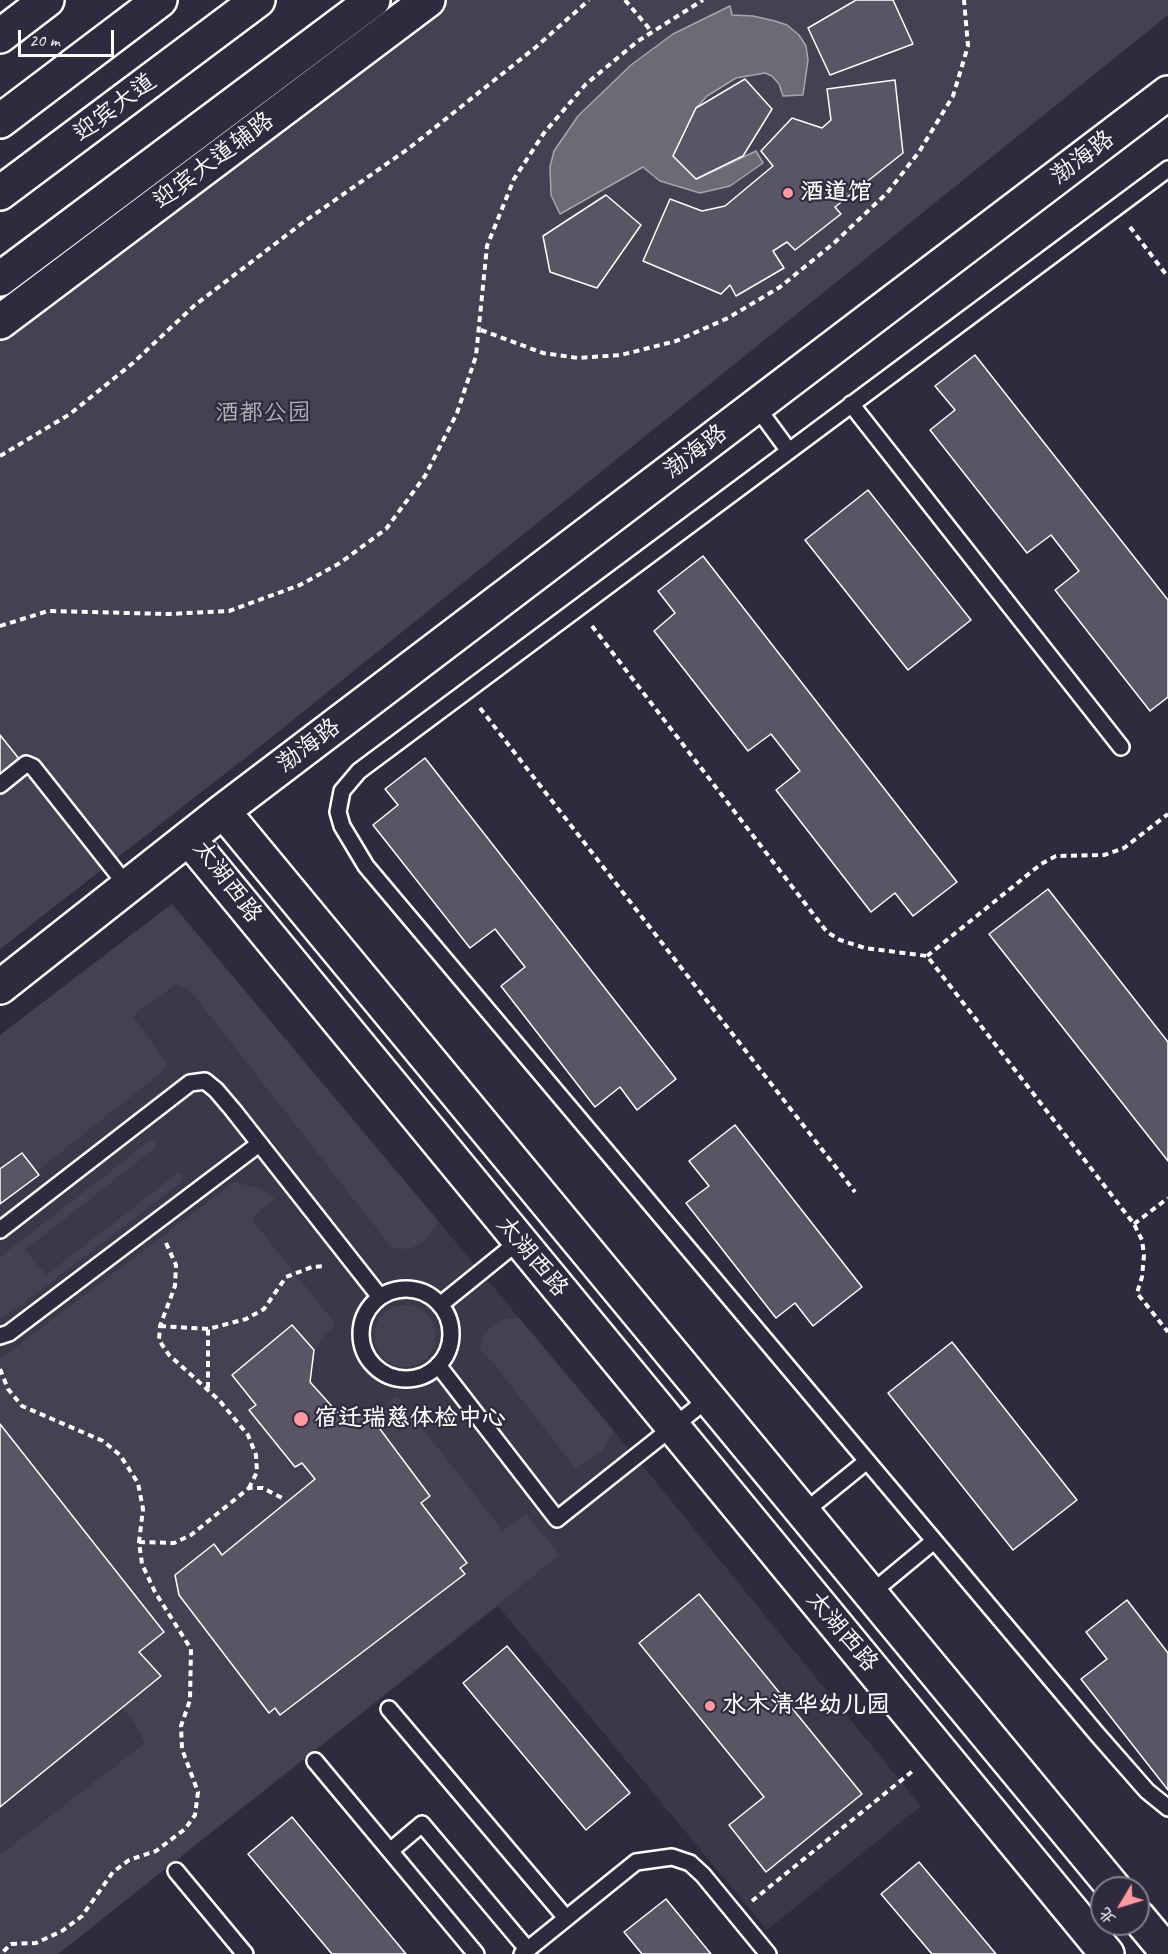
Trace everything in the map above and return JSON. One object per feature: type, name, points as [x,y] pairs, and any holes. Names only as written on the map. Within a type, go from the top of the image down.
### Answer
[{"type":"main road","points":[[0,36],[47,0]]},
{"type":"main road","points":[[0,121],[160,0]]},
{"type":"main road","name":"迎宾大道","points":[[0,194],[258,0]]},
{"type":"main road","points":[[0,279],[373,0]]},
{"type":"main road","name":"迎宾大道辅路","points":[[0,322],[428,0]]},
{"type":"main road","name":"渤海路","points":[[223,811],[1168,93]]},
{"type":"main road","name":"太湖西路","points":[[1104,1876],[223,811],[189,839],[1107,1954]]},
{"type":"main road","points":[[0,987],[189,839]]},
{"type":"main road","points":[[1150,1931],[1168,1953]]},
{"type":"lane","points":[[1168,169],[359,771],[342,791],[338,812],[342,826],[366,866],[934,1541],[1147,1791],[1168,1808]]},
{"type":"lane","points":[[851,404],[1120,747]]},
{"type":"lane","points":[[756,406],[789,450]]},
{"type":"lane","points":[[0,785],[26,764],[33,767],[128,887]]},
{"type":"lane","points":[[0,1230],[190,1083],[205,1081],[216,1089],[380,1297]]},
{"type":"lane","points":[[0,1336],[9,1334],[259,1144]]},
{"type":"lane","points":[[440,1305],[519,1241]]},
{"type":"lane","points":[[408,1288],[422,1292],[435,1299],[440,1305],[450,1323],[451,1338],[447,1353],[438,1365],[426,1374],[412,1379],[397,1378],[383,1372],[371,1362],[363,1349],[360,1334],[366,1313],[380,1297],[393,1290],[408,1288]]},
{"type":"lane","points":[[438,1365],[556,1519],[708,1399]]},
{"type":"lane","points":[[802,1513],[867,1461]]},
{"type":"lane","points":[[870,1594],[934,1541]]},
{"type":"lane","points":[[389,1709],[566,1918]]},
{"type":"lane","points":[[315,1761],[476,1954]]},
{"type":"lane","points":[[390,1851],[422,1824],[531,1951],[566,1918],[636,1862],[672,1857],[690,1863],[768,1954]]},
{"type":"lane","points":[[176,1871],[245,1954]]},
{"type":"path","points":[[0,456],[70,414],[133,363],[195,305],[305,221],[408,149],[536,47],[589,0]]},
{"type":"path","points":[[625,0],[652,32]]},
{"type":"path","points":[[0,626],[48,611],[168,614],[229,611],[283,592],[340,563],[386,529],[425,476],[457,413],[476,356],[481,330],[482,285],[488,246],[514,179],[544,133],[586,84],[652,32],[703,0]]},
{"type":"path","points":[[481,330],[543,353],[578,358],[621,355],[676,341],[728,318],[780,287],[834,243],[887,193],[920,152],[953,96],[968,46],[964,0]]},
{"type":"path","points":[[1115,208],[1168,277]]},
{"type":"path","points":[[578,608],[827,932],[840,940],[865,948],[927,956],[1134,1224],[1142,1240],[1144,1255],[1137,1293],[1168,1332]]},
{"type":"path","points":[[467,691],[855,1192]]},
{"type":"path","points":[[927,956],[1041,864],[1056,856],[1104,855],[1124,848],[1168,814]]},
{"type":"path","points":[[1134,1224],[1168,1198]]},
{"type":"path","points":[[139,1542],[174,1543],[182,1539],[249,1488],[258,1472],[256,1455],[248,1435],[208,1389],[170,1355],[159,1340],[160,1326],[175,1286],[176,1266],[169,1247],[152,1225]]},
{"type":"path","points":[[160,1326],[208,1329],[246,1319],[264,1309],[286,1277],[312,1267],[354,1264]]},
{"type":"path","points":[[208,1329],[208,1389]]},
{"type":"path","points":[[0,1369],[8,1389],[22,1406],[102,1441],[120,1455],[138,1482],[143,1509],[139,1542],[142,1564],[191,1648],[190,1700],[181,1726],[182,1749],[198,1792],[195,1815],[185,1829],[156,1851],[129,1860],[113,1872],[82,1916],[62,1931],[36,1943],[11,1944],[1,1954]]},
{"type":"path","points":[[249,1488],[263,1488],[282,1498]]},
{"type":"path","points":[[735,1914],[939,1750]]},
{"type":"shaded area","points":[[730,6],[732,15],[753,16],[775,21],[787,25],[799,35],[806,46],[808,60],[803,95],[783,96],[779,84],[772,76],[765,73],[736,78],[707,96],[696,108],[673,156],[697,179],[756,151],[763,163],[730,186],[700,193],[660,181],[643,167],[560,214],[551,195],[550,167],[554,151],[578,116],[631,65],[673,34]]},
{"type":"shaded area","points":[[172,904],[614,1431],[921,1806],[767,1930],[498,1606],[58,1954],[0,1954],[0,1035]]},
{"type":"green space","name":"酒都公园","points":[[393,0],[1168,0],[1168,15],[258,748],[0,949],[0,290]]},
{"type":"green space","points":[[172,904],[439,1222],[424,1241],[410,1249],[392,1248],[197,999],[187,988],[176,984],[133,1016],[166,1063],[161,1073],[0,1200],[0,1035]]},
{"type":"green space","points":[[155,1140],[155,1148],[25,1250],[46,1275],[178,1173],[183,1176],[180,1183],[15,1310],[0,1318],[0,1257],[148,1142]]},
{"type":"green space","points":[[234,1182],[261,1189],[275,1198],[251,1219],[335,1323],[314,1350],[310,1382],[337,1412],[371,1417],[397,1396],[503,1531],[526,1514],[560,1555],[58,1954],[0,1954],[0,1855],[145,1743],[135,1723],[0,1570],[0,1359]]},
{"type":"green space","points":[[405,1305],[417,1307],[427,1314],[434,1324],[436,1336],[434,1348],[427,1358],[417,1365],[405,1367],[393,1365],[383,1358],[376,1348],[374,1336],[376,1324],[383,1314],[393,1307]]},
{"type":"green space","points":[[519,1318],[614,1431],[601,1452],[576,1469],[492,1361],[480,1351],[482,1336],[491,1327],[504,1319]]},
{"type":"building","points":[[856,0],[893,0],[913,44],[830,75],[808,28]]},
{"type":"building","points":[[745,79],[772,109],[743,156],[696,179],[673,156],[696,108]]},
{"type":"building","points":[[895,80],[903,153],[835,207],[841,214],[795,250],[787,242],[773,251],[784,268],[736,296],[730,285],[721,294],[643,261],[670,199],[702,211],[725,206],[773,166],[761,151],[792,118],[822,128],[831,120],[827,89]]},
{"type":"building","points":[[606,195],[641,225],[597,288],[550,272],[543,236]]},
{"type":"building","points":[[975,355],[1168,600],[1168,697],[1150,711],[1055,590],[1079,571],[1051,535],[1027,553],[930,430],[955,410],[935,386]]},
{"type":"building","points":[[868,490],[971,620],[908,670],[805,540]]},
{"type":"building","points":[[703,556],[957,882],[913,916],[895,893],[871,912],[776,790],[800,771],[771,734],[748,751],[654,631],[675,613],[658,591]]},
{"type":"building","points":[[0,735],[20,760],[0,776]]},
{"type":"building","points":[[425,758],[676,1079],[637,1110],[620,1087],[595,1107],[501,986],[525,967],[495,929],[470,948],[373,825],[398,805],[385,789]]},
{"type":"building","points":[[1048,889],[1168,1042],[1168,1161],[989,934]]},
{"type":"building","points":[[735,1125],[862,1287],[813,1326],[795,1303],[776,1318],[686,1203],[709,1186],[689,1161]]},
{"type":"building","points":[[22,1153],[39,1175],[0,1204],[0,1169]]},
{"type":"building","points":[[292,1325],[314,1350],[310,1382],[337,1412],[371,1417],[430,1496],[421,1503],[467,1563],[460,1568],[465,1574],[280,1715],[275,1708],[269,1713],[179,1595],[175,1575],[214,1544],[222,1555],[315,1479],[302,1463],[295,1467],[249,1410],[256,1405],[232,1375]]},
{"type":"building","points":[[952,1342],[1077,1500],[1013,1550],[888,1393]]},
{"type":"building","points":[[0,1424],[164,1632],[139,1652],[161,1676],[0,1807]]},
{"type":"building","points":[[699,1594],[862,1794],[766,1872],[729,1825],[764,1797],[639,1643]]},
{"type":"building","points":[[1127,1600],[1168,1653],[1168,1790],[1081,1679],[1107,1659],[1086,1632]]},
{"type":"building","points":[[507,1646],[630,1793],[586,1830],[463,1683]]},
{"type":"building","points":[[292,1817],[406,1954],[332,1954],[248,1854]]},
{"type":"building","points":[[919,1862],[996,1954],[932,1954],[881,1894]]},
{"type":"building","points":[[666,1899],[711,1954],[642,1954],[624,1932]]},
{"type":"place","name":"酒道馆","points":[[788,193]]},
{"type":"place","name":"宿迁瑞慈体检中心","points":[[301,1419]]},
{"type":"place","name":"水木清华幼儿园","points":[[710,1706]]}]
